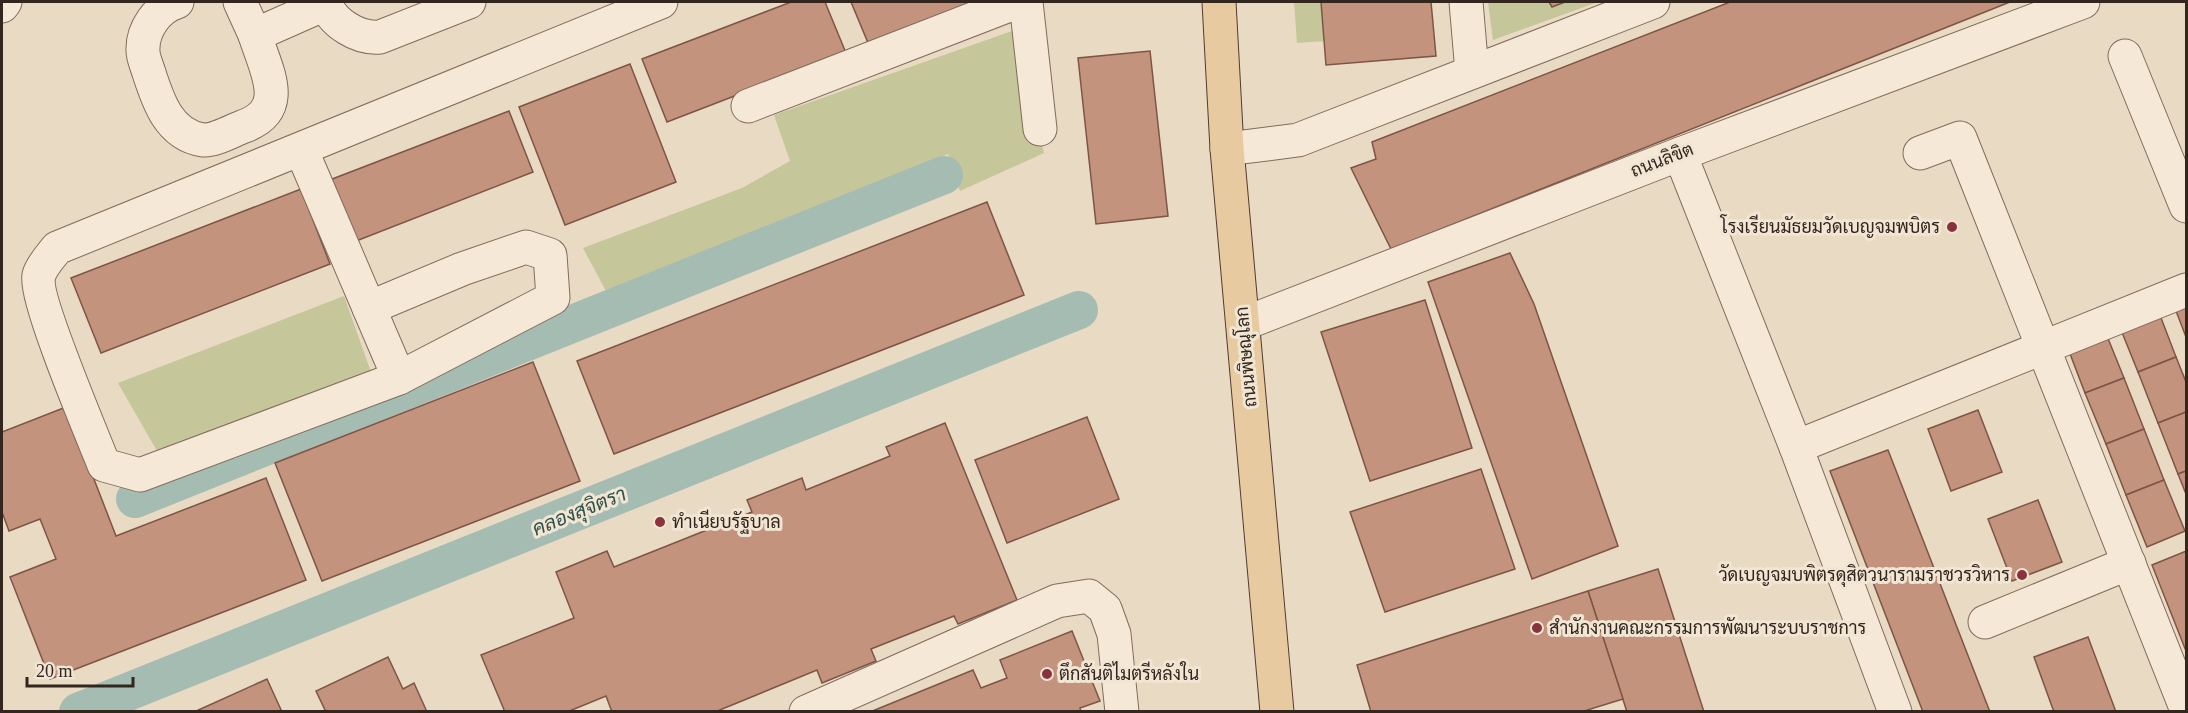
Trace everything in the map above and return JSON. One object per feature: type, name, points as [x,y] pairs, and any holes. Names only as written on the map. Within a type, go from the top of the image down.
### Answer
[{"type":"main road","name":"ถนนพิษณุโลก","points":[[1219,2],[1227,149],[1276,711]]},
{"type":"street","points":[[2,6],[5,2]]},
{"type":"street","points":[[177,2],[170,4],[154,18],[146,32],[142,52],[165,114],[182,132],[205,140],[248,125],[268,113],[272,102],[272,88],[255,35],[240,2]]},
{"type":"street","points":[[255,35],[325,3],[344,27],[369,38],[380,37],[469,2]]},
{"type":"street","points":[[369,308],[462,269],[526,247],[550,255],[553,298],[399,378],[140,475],[104,465],[57,343],[40,291],[39,276],[45,262],[57,248],[661,2]]},
{"type":"street","points":[[748,106],[1017,2]]},
{"type":"street","points":[[1026,2],[1040,129]]},
{"type":"street","points":[[1466,2],[1472,72]]},
{"type":"street","points":[[1227,149],[1298,140],[1653,2]]},
{"type":"street","name":"ถนนลิขิต","points":[[1243,324],[1680,154],[2083,2]]},
{"type":"street","points":[[2125,56],[2187,206]]},
{"type":"street","points":[[1920,153],[1960,138],[2187,708]]},
{"type":"street","points":[[301,149],[399,378]]},
{"type":"street","points":[[1680,154],[1796,447],[1895,711]]},
{"type":"street","points":[[1796,447],[2187,290]]},
{"type":"street","points":[[1985,622],[2129,563]]},
{"type":"street","points":[[806,711],[1057,601],[1089,596],[1105,609],[1114,634],[1122,711]]},
{"type":"green space","points":[[1294,2],[1335,2],[1339,40],[1297,43]]},
{"type":"green space","points":[[1488,2],[1598,2],[1493,40]]},
{"type":"green space","points":[[1012,31],[1044,153],[960,191],[948,154],[715,255],[606,291],[583,248],[742,188],[790,161],[774,115]]},
{"type":"green space","points":[[344,296],[372,375],[161,458],[118,383]]},
{"type":"building","points":[[791,2],[825,2],[846,53],[667,122],[642,59]]},
{"type":"building","points":[[851,2],[996,2],[871,50]]},
{"type":"building","points":[[1321,2],[1431,2],[1436,56],[1326,65]]},
{"type":"building","points":[[1549,2],[1565,2],[1552,7]]},
{"type":"building","points":[[1730,2],[2010,2],[1391,249],[1351,168],[1376,159],[1372,142]]},
{"type":"building","points":[[1150,51],[1168,216],[1096,224],[1078,58]]},
{"type":"building","points":[[630,64],[676,182],[565,225],[519,107]]},
{"type":"building","points":[[509,111],[533,172],[351,243],[327,181]]},
{"type":"building","points":[[301,189],[330,264],[101,353],[71,278]]},
{"type":"building","points":[[987,202],[1024,295],[614,454],[577,361]]},
{"type":"building","points":[[1510,253],[1534,304],[1618,546],[1532,579],[1428,282]]},
{"type":"building","points":[[2186,298],[2186,337],[2173,303]]},
{"type":"building","points":[[1425,300],[1472,448],[1370,481],[1321,332]]},
{"type":"building","points":[[2158,310],[2176,357],[2138,372],[2119,325]]},
{"type":"building","points":[[2105,331],[2124,378],[2085,393],[2067,346]]},
{"type":"building","points":[[2176,357],[2186,382],[2186,412],[2158,423],[2138,372]]},
{"type":"building","points":[[533,362],[580,481],[322,581],[275,463]]},
{"type":"building","points":[[2124,378],[2144,429],[2106,444],[2085,393]]},
{"type":"building","points":[[66,407],[116,536],[266,478],[306,580],[50,679],[10,577],[56,559],[40,519],[9,531],[2,512],[2,432]]},
{"type":"building","points":[[1978,410],[2002,472],[1951,491],[1928,429]]},
{"type":"building","points":[[2186,412],[2186,471],[2178,474],[2158,423]]},
{"type":"building","points":[[1087,417],[1119,499],[1007,543],[975,460]]},
{"type":"building","points":[[945,423],[1017,600],[958,624],[954,616],[871,649],[876,661],[822,683],[817,670],[715,712],[612,712],[606,696],[567,712],[505,712],[481,655],[574,618],[556,572],[607,551],[614,567],[752,512],[747,500],[802,478],[806,490],[890,456],[886,447]]},
{"type":"building","points":[[2144,429],[2164,480],[2126,495],[2106,444]]},
{"type":"building","points":[[1888,450],[1990,712],[1923,712],[1830,471]]},
{"type":"building","points":[[1481,469],[1515,569],[1385,612],[1350,512]]},
{"type":"building","points":[[2186,471],[2186,494],[2178,474]]},
{"type":"building","points":[[2164,480],[2185,531],[2147,547],[2126,495]]},
{"type":"building","points":[[2038,500],[2062,562],[2012,581],[1988,519]]},
{"type":"building","points":[[2186,551],[2186,651],[2152,565]]},
{"type":"building","points":[[1658,569],[1704,712],[1627,712],[1588,591]]},
{"type":"building","name":"สำนักงานคณะกรรมการพัฒนาระบบราชการ","points":[[1588,591],[1623,699],[1581,712],[1371,712],[1357,665]]},
{"type":"building","name":"ตึกสันติไมตรีหลังใน","points":[[1072,631],[1100,701],[1080,708],[1081,712],[870,712],[973,670],[981,688],[1007,678],[1000,660]]},
{"type":"building","points":[[2088,637],[2116,712],[2054,712],[2034,657]]},
{"type":"building","points":[[388,657],[403,689],[414,683],[427,712],[326,712],[316,691]]},
{"type":"building","points":[[267,679],[282,712],[194,712]]},
{"type":"waterway","points":[[135,499],[944,175]]},
{"type":"waterway","name":"คลองสุจิตรา","points":[[78,712],[1079,310]]},
{"type":"place","name":"โรงเรียนมัธยมวัดเบญจมพบิตร","points":[[1952,227]]},
{"type":"place","name":"ทำเนียบรัฐบาล","points":[[660,522]]},
{"type":"place","name":"วัดเบญจมบพิตรดุสิตวนารามราชวรวิหาร","points":[[2022,575]]},
{"type":"place","name":"สำนักงานคณะกรรมการพัฒนาระบบราชการ","points":[[1537,628]]},
{"type":"place","name":"ตึกสันติไมตรีหลังใน","points":[[1047,674]]}]
